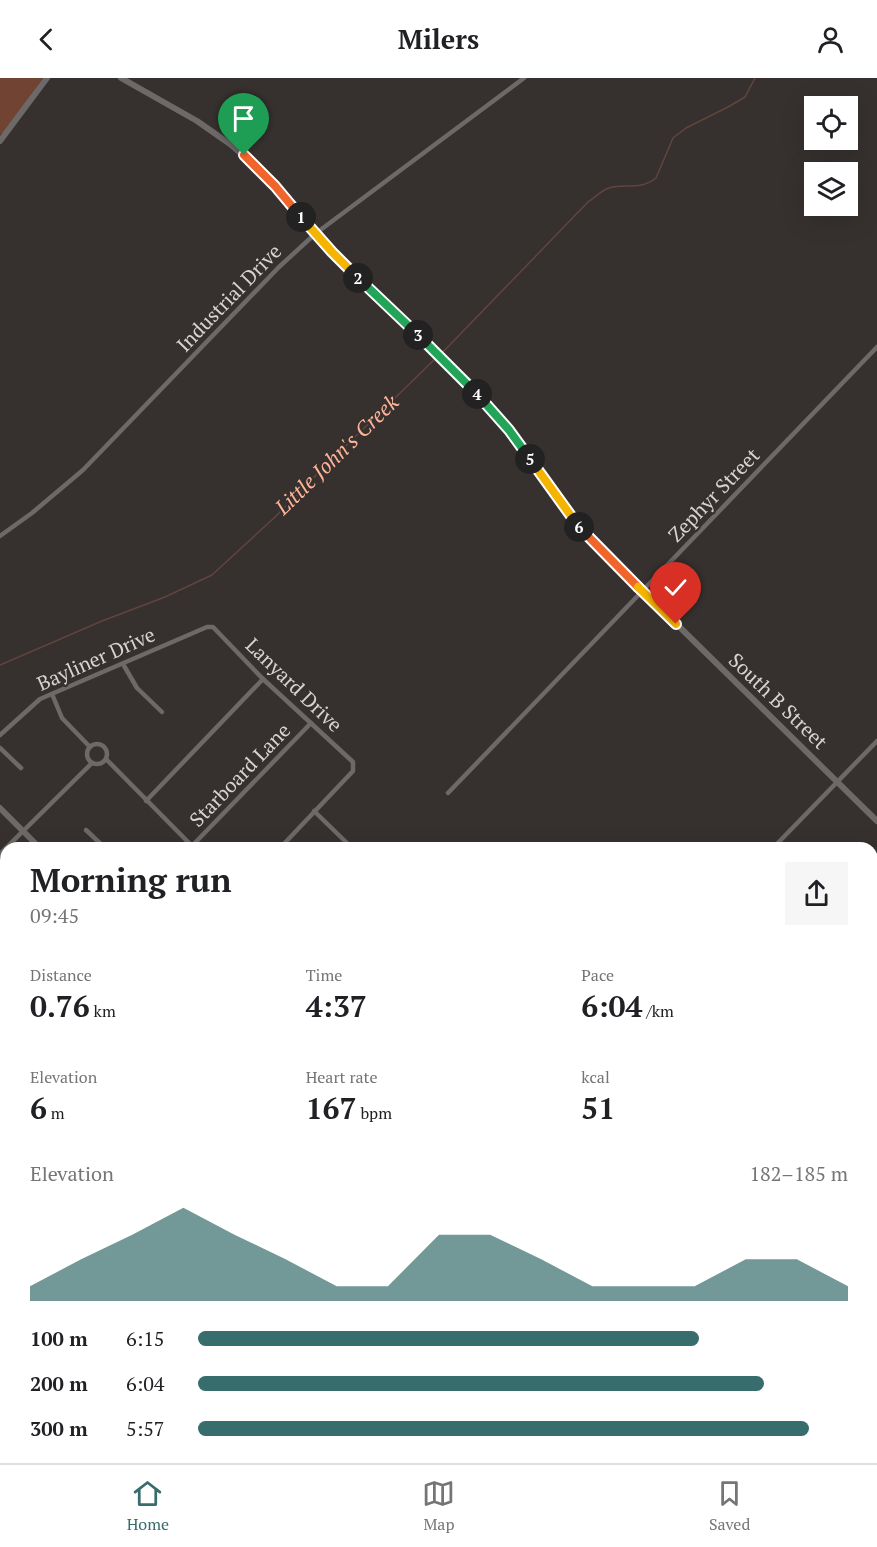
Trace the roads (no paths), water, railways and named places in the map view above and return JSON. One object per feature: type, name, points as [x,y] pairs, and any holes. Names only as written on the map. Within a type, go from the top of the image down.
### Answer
[{"type":"street","points":[[0,141],[47,78]]},
{"type":"street","name":"South B Street","points":[[121,78],[197,121],[230,144],[275,186],[332,252],[446,362],[509,430],[588,537],[877,821]]},
{"type":"street","name":"Industrial Drive","points":[[0,536],[32,513],[83,470],[279,267],[315,234],[524,78]]},
{"type":"street","name":"Zephyr Street","points":[[448,793],[877,347]]},
{"type":"street","name":"Bayliner Drive","points":[[0,735],[34,702],[207,627],[213,627]]},
{"type":"street","name":"Lanyard Drive","points":[[213,627],[263,679],[353,762],[353,771],[314,811]]},
{"type":"street","points":[[123,664],[134,684],[162,712]]},
{"type":"street","points":[[146,801],[263,679]]},
{"type":"street","points":[[52,694],[62,718],[90,747]]},
{"type":"street","name":"Starboard Lane","points":[[196,842],[311,723]]},
{"type":"street","points":[[779,842],[877,741]]},
{"type":"street","points":[[106,759],[97,765],[92,763],[87,753],[90,747],[102,745],[107,754],[106,759],[186,842]]},
{"type":"street","points":[[0,748],[21,768]]},
{"type":"street","points":[[11,842],[92,763]]},
{"type":"street","points":[[0,808],[34,842]]},
{"type":"street","points":[[286,842],[314,811],[346,842]]},
{"type":"street","points":[[86,830],[99,842]]},
{"type":"waterway","name":"Little John's Creek","points":[[441,354],[588,202],[609,188],[638,186],[656,178],[673,138],[686,128],[745,97],[755,78]]},
{"type":"waterway","name":"Little John's Creek","points":[[0,665],[102,621],[165,597],[212,575],[275,517],[437,357]]}]
